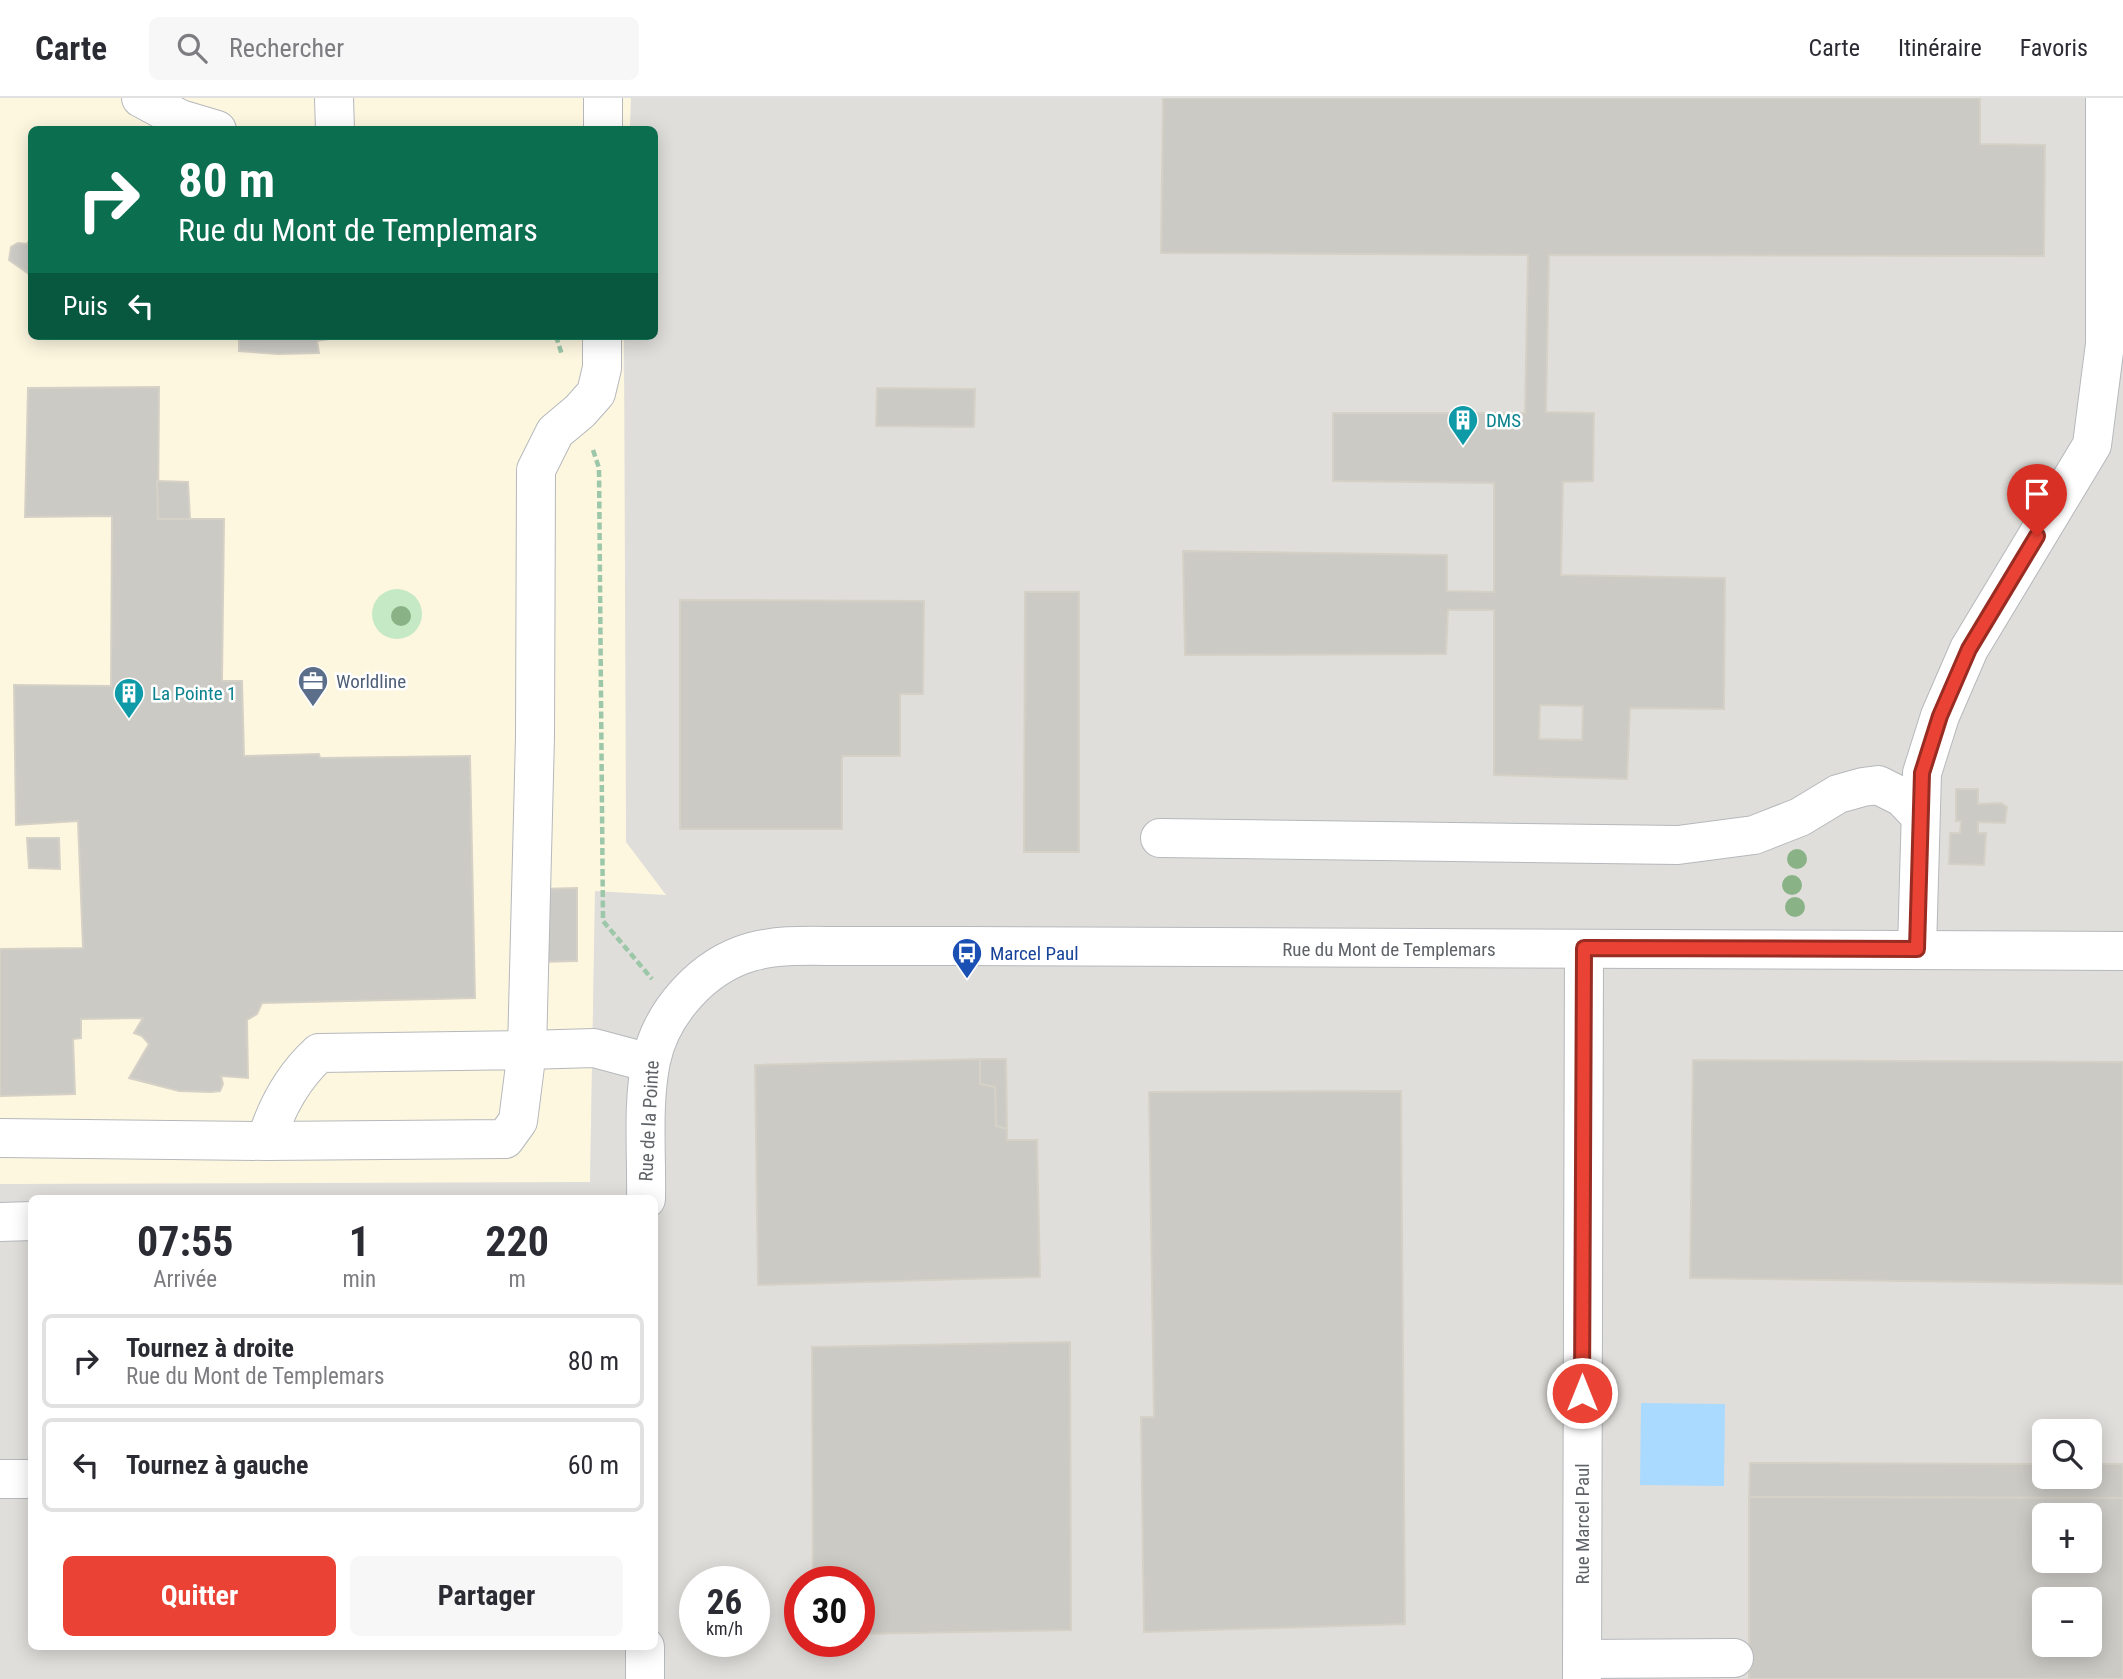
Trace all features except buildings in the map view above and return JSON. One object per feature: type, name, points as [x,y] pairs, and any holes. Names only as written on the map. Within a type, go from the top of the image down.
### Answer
[{"type":"street","points":[[141,98],[180,119],[204,126]]},
{"type":"street","points":[[334,98],[334,126]]},
{"type":"street","points":[[603,98],[603,126]]},
{"type":"street","points":[[1917,949],[1922,773],[1940,716],[1969,649],[2092,445],[2105,344],[2105,98]]},
{"type":"street","points":[[0,1138],[266,1141],[505,1139],[518,1121],[527,1050],[535,737],[536,470],[568,422],[596,393],[602,368],[602,340]]},
{"type":"street","points":[[1160,838],[1678,845],[1754,835],[1800,817],[1838,794],[1878,785],[1902,797],[1920,816]]},
{"type":"street","name":"Rue du Mont de Templemars","points":[[674,1007],[696,984],[730,961],[749,953],[793,946],[2123,951]]},
{"type":"street","name":"Rue Marcel Paul","points":[[1582,1669],[1584,948]]},
{"type":"street","name":"Rue de la Pointe","points":[[646,1195],[650,1063],[654,1048],[674,1007]]},
{"type":"street","points":[[266,1141],[273,1118],[284,1098],[305,1066],[319,1053],[594,1048],[650,1063]]},
{"type":"street","points":[[0,1222],[28,1221]]},
{"type":"street","points":[[0,1479],[28,1479]]},
{"type":"street","points":[[645,1650],[645,1679]]},
{"type":"street","points":[[1582,1669],[1734,1658]]},
{"type":"path","points":[[557,340],[568,422],[598,468],[603,921],[674,1007]]},
{"type":"shaded area","name":"Worldline","points":[[0,98],[631,98],[630,126],[28,126],[28,340],[624,340],[623,364],[667,896],[595,892],[590,1183],[0,1184]]},
{"type":"shaded area","points":[[631,98],[2123,98],[2123,1679],[0,1679],[0,1184],[590,1182],[595,891],[666,895],[626,842],[624,340],[658,340],[658,126],[630,126]]},
{"type":"green space","points":[[397,589],[415,596],[422,614],[415,632],[397,639],[379,632],[372,614],[379,596]]},
{"type":"water","points":[[1641,1403],[1725,1404],[1724,1486],[1640,1485]]},
{"type":"place","name":"DMS","points":[[1463,447]]},
{"type":"place","name":"Worldline","points":[[313,708]]},
{"type":"place","name":"La Pointe 1","points":[[129,720]]},
{"type":"place","name":"Marcel Paul","points":[[967,980]]},
{"type":"route","points":[[1582,1393],[1584,948],[1917,949],[1922,773],[1940,716],[1969,649],[2037,536]]}]
